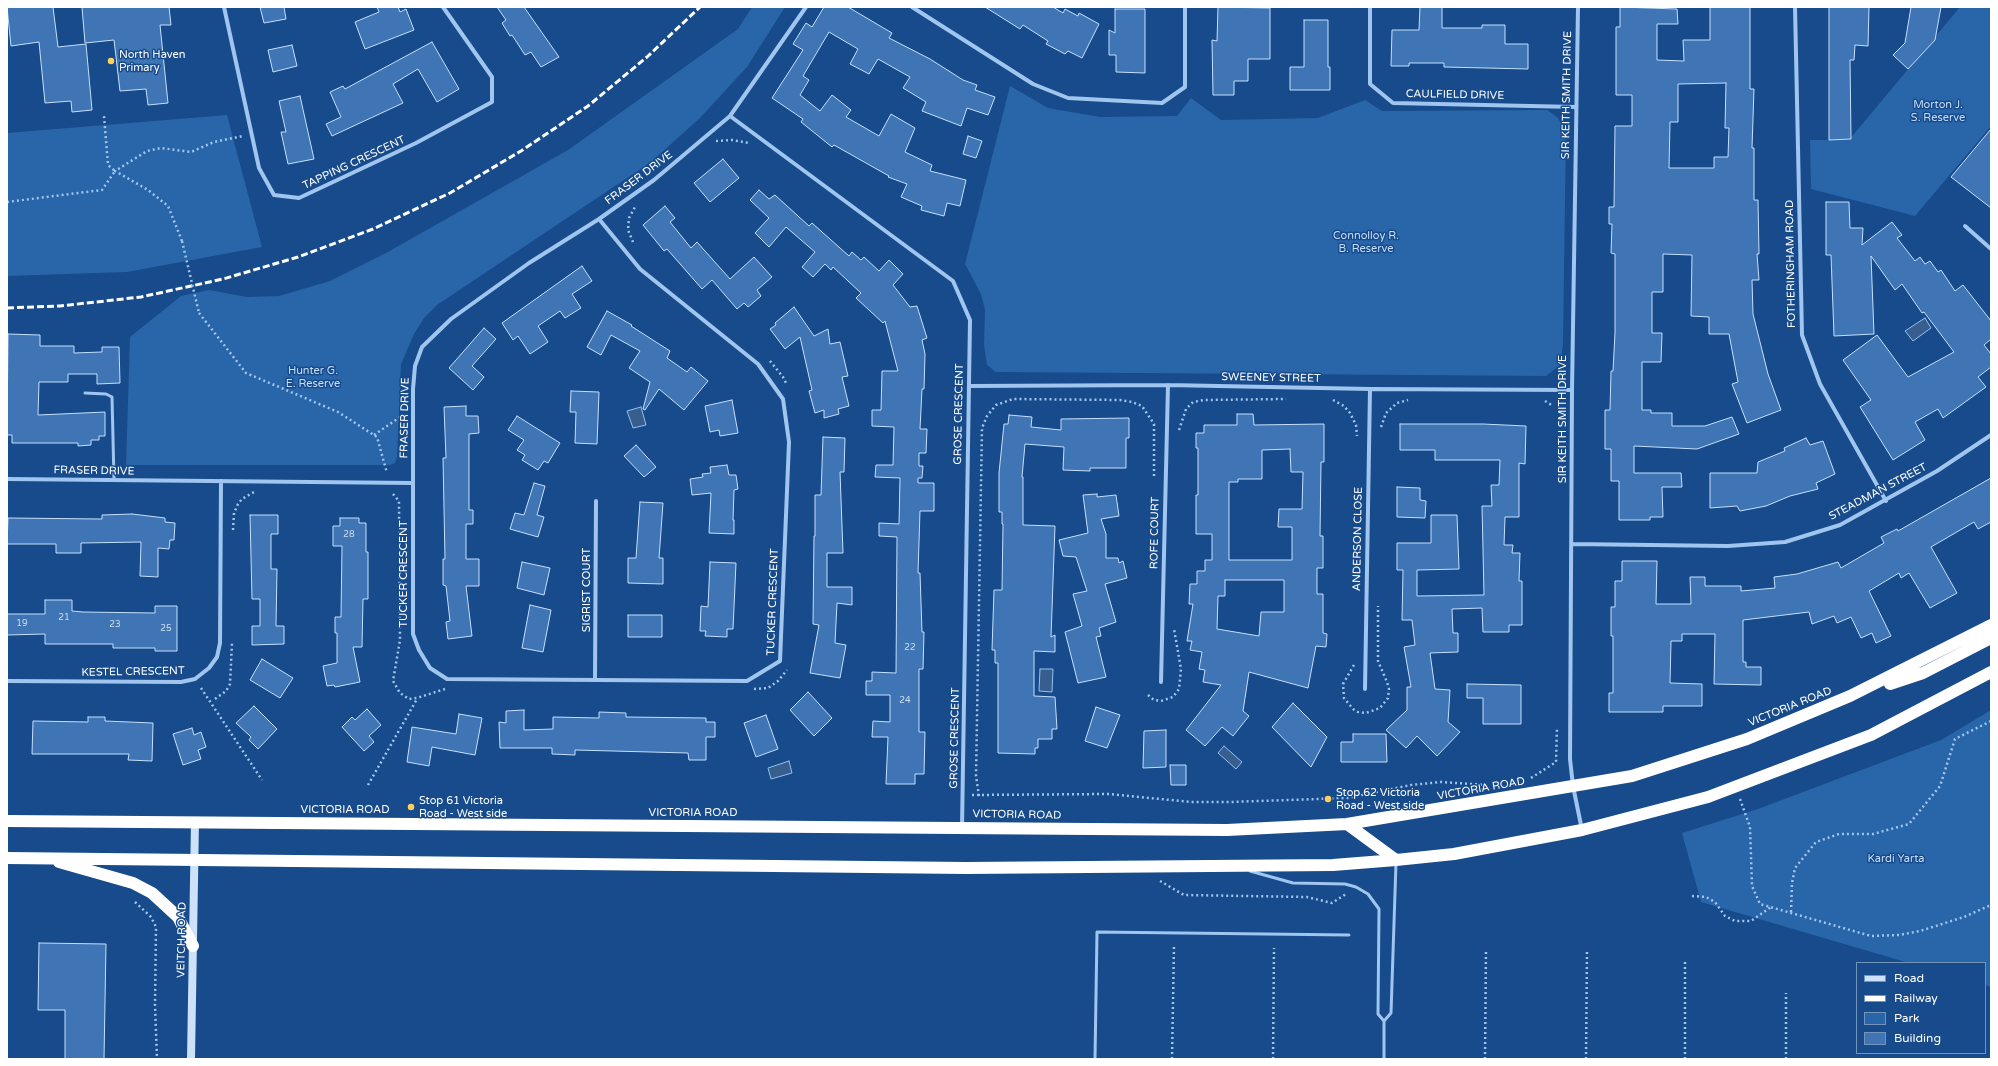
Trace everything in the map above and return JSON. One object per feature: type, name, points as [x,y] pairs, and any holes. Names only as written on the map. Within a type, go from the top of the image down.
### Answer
[{"type":"highway","name":"VICTORIA ROAD","points":[[7,821],[1227,830],[1347,824],[1632,776],[1747,739],[1850,696],[1991,625]]},
{"type":"highway","points":[[1850,696],[1923,673],[1991,638]]},
{"type":"highway","points":[[7,858],[194,858],[966,868],[1333,865],[1396,860],[1454,854],[1582,830],[1708,797],[1870,735],[1991,672]]},
{"type":"highway","points":[[1347,824],[1396,860]]},
{"type":"highway","points":[[45,858],[133,883],[152,893],[178,917],[193,946]]},
{"type":"street","name":"TAPPING CRESCENT","points":[[224,7],[259,168],[274,195],[300,198],[416,144],[492,102],[492,77],[443,7]]},
{"type":"street","name":"FRASER DRIVE","points":[[7,479],[413,483],[413,407],[415,366],[422,347],[451,319],[529,263],[599,219],[654,180],[730,116],[806,7]]},
{"type":"street","points":[[912,7],[1033,84],[1047,90],[1068,98],[1162,103],[1185,87],[1185,7]]},
{"type":"street","name":"CAULFIELD DRIVE","points":[[1370,7],[1370,84],[1393,103],[1576,107]]},
{"type":"street","name":"SIR KEITH SMITH DRIVE","points":[[1578,7],[1572,390],[1570,760],[1573,786],[1582,830]]},
{"type":"street","name":"FOTHERINGHAM ROAD","points":[[1795,7],[1802,335],[1820,384],[1886,501]]},
{"type":"street","name":"GROSE CRESCENT","points":[[730,116],[953,282],[970,320],[964,794],[962,828]]},
{"type":"street","name":"TUCKER CRESCENT","points":[[413,483],[413,634],[419,650],[430,668],[447,679],[747,680],[780,661],[789,442],[783,399],[758,364],[640,269],[599,219]]},
{"type":"street","points":[[1965,226],[1991,249]]},
{"type":"street","name":"SWEENEY STREET","points":[[969,386],[1168,385],[1370,389],[1572,390]]},
{"type":"street","name":"ROFE COURT","points":[[1161,682],[1168,385]]},
{"type":"street","name":"ANDERSON CLOSE","points":[[1364,689],[1370,389]]},
{"type":"street","name":"STEADMAN STREET","points":[[1572,544],[1728,546],[1785,542],[1840,525],[1886,501],[1937,471],[1991,435]]},
{"type":"street","name":"KESTEL CRESCENT","points":[[7,680],[162,683],[181,682],[195,679],[209,668],[217,657],[220,643],[221,481]]},
{"type":"street","name":"SIGRIST COURT","points":[[595,679],[596,501]]},
{"type":"street","name":"VEITCH ROAD","points":[[191,1059],[194,822]]},
{"type":"lane","points":[[85,393],[106,394],[112,397],[114,480]]},
{"type":"lane","points":[[1384,1022],[1391,1013],[1396,860]]},
{"type":"lane","points":[[1233,866],[1293,884],[1345,884],[1356,887],[1368,894],[1379,909],[1378,1014],[1384,1022],[1384,1059]]},
{"type":"lane","points":[[1095,1059],[1097,932],[1349,935]]},
{"type":"path","points":[[104,116],[108,165],[115,172],[148,190],[168,206],[182,241],[199,313],[246,373],[338,412],[377,437],[389,482]]},
{"type":"path","points":[[7,202],[102,190],[115,172],[147,152],[161,148],[191,152],[214,142],[251,134]]},
{"type":"path","points":[[709,146],[716,141],[732,140],[753,144]]},
{"type":"path","points":[[633,244],[628,230],[629,218],[637,205]]},
{"type":"path","points":[[767,358],[783,377],[787,387]]},
{"type":"path","points":[[1178,436],[1182,417],[1186,409],[1193,402],[1204,400],[1291,399]]},
{"type":"path","points":[[979,796],[976,776],[981,444],[982,428],[987,416],[996,405],[1013,400],[1120,400],[1132,402],[1142,406],[1154,424],[1154,478]]},
{"type":"path","points":[[1328,400],[1335,400],[1350,413],[1356,425],[1357,441]]},
{"type":"path","points":[[1381,434],[1381,426],[1386,413],[1397,403],[1410,400]]},
{"type":"path","points":[[1540,400],[1553,406]]},
{"type":"path","points":[[374,435],[386,428],[413,407]]},
{"type":"path","points":[[232,531],[234,513],[238,504],[242,499],[257,491]]},
{"type":"path","points":[[389,492],[395,494],[399,500],[400,640],[393,681],[400,693],[409,699],[418,698],[450,688]]},
{"type":"path","points":[[1355,662],[1343,684],[1344,698],[1358,712],[1373,712],[1384,704],[1388,698],[1389,689],[1378,661],[1378,599]]},
{"type":"path","points":[[1148,694],[1154,700],[1161,701],[1172,697],[1179,690],[1181,669],[1173,628]]},
{"type":"path","points":[[215,699],[226,691],[230,684],[232,637]]},
{"type":"path","points":[[746,689],[768,688],[778,681],[787,669]]},
{"type":"path","points":[[195,679],[262,780]]},
{"type":"path","points":[[368,784],[418,698]]},
{"type":"path","points":[[1791,912],[1792,883],[1795,868],[1816,842],[1839,834],[1873,834],[1909,824],[1940,786],[1955,739],[1991,721]]},
{"type":"path","points":[[1524,780],[1531,778],[1556,762],[1557,728]]},
{"type":"path","points":[[964,794],[979,796],[1108,794],[1191,802],[1230,802],[1347,798],[1411,784],[1441,782],[1490,785]]},
{"type":"path","points":[[1736,787],[1750,827],[1752,886],[1760,904],[1871,936],[1899,935],[1964,917],[1991,905]]},
{"type":"path","points":[[1159,881],[1184,895],[1308,897],[1332,903],[1356,887]]},
{"type":"path","points":[[1692,896],[1706,897],[1715,902],[1725,916],[1735,921],[1751,921],[1771,907]]},
{"type":"path","points":[[133,900],[151,917],[156,927],[155,1004],[158,1059]]},
{"type":"path","points":[[1172,1059],[1174,945]]},
{"type":"path","points":[[1273,1059],[1274,948]]},
{"type":"path","points":[[1485,1059],[1486,949]]},
{"type":"path","points":[[1586,1059],[1587,949]]},
{"type":"path","points":[[1685,962],[1685,1059]]},
{"type":"path","points":[[1786,993],[1786,1059]]},
{"type":"green space","name":"Hunter G. E. Reserve","points":[[752,7],[785,7],[747,67],[700,118],[651,162],[437,305],[424,318],[414,334],[401,364],[397,457],[395,463],[390,465],[126,465],[130,337],[181,296],[209,290],[247,297],[279,296],[330,281],[386,253],[568,150],[738,29]]},
{"type":"green space","name":"Morton J. S. Reserve","points":[[1960,7],[1991,7],[1991,126],[1915,216],[1811,189],[1810,140],[1849,140]]},
{"type":"green space","name":"Connolloy R. B. Reserve","points":[[1010,86],[1048,108],[1100,117],[1177,116],[1191,98],[1221,120],[1318,118],[1365,100],[1382,111],[1547,110],[1557,117],[1566,130],[1563,345],[1560,365],[1546,376],[996,372],[987,365],[984,345],[985,310],[981,294],[965,264]]},
{"type":"green space","points":[[227,115],[262,247],[127,272],[7,276],[7,133]]},
{"type":"green space","name":"Kardi Yarta","points":[[1991,710],[1991,987],[1986,985],[1986,962],[1906,962],[1701,902],[1682,833],[1758,809],[1941,740]]},
{"type":"shaded area","points":[[1925,318],[1931,328],[1913,341],[1905,331]]},
{"type":"shaded area","points":[[641,407],[646,425],[633,428],[627,411]]},
{"type":"shaded area","points":[[1040,669],[1053,669],[1052,692],[1039,691]]},
{"type":"shaded area","points":[[1224,746],[1242,762],[1236,769],[1218,753]]},
{"type":"shaded area","points":[[789,761],[792,773],[771,779],[768,768]]},
{"type":"building","points":[[7,7],[53,7],[58,47],[86,44],[92,110],[72,112],[71,101],[45,103],[39,42],[11,46]]},
{"type":"building","points":[[82,7],[169,7],[171,25],[160,25],[168,103],[148,105],[146,89],[120,91],[114,40],[85,43]]},
{"type":"building","points":[[260,7],[284,7],[286,19],[264,23]]},
{"type":"building","points":[[377,7],[398,7],[400,12],[406,9],[414,30],[365,49],[355,22],[379,12]]},
{"type":"building","points":[[497,7],[524,7],[559,57],[541,67],[531,52],[525,55],[502,23],[506,20]]},
{"type":"building","points":[[824,7],[848,7],[892,33],[889,38],[930,59],[963,80],[977,85],[975,90],[995,97],[988,115],[967,108],[961,126],[922,111],[926,102],[903,88],[910,77],[878,59],[869,74],[850,64],[858,49],[829,32],[803,76],[809,80],[800,95],[820,111],[832,95],[851,110],[846,117],[879,136],[891,114],[915,128],[905,152],[932,165],[930,171],[966,180],[960,206],[947,203],[944,216],[921,210],[922,206],[901,197],[907,184],[888,177],[889,176],[834,145],[832,147],[801,122],[803,119],[772,98],[803,50],[793,44],[806,23],[812,27]]},
{"type":"building","points":[[985,7],[1053,7],[1063,13],[1065,9],[1078,16],[1079,13],[1099,24],[1082,58],[1068,51],[1065,54],[1046,44],[1048,41],[1023,25],[1020,29]]},
{"type":"building","points":[[1218,7],[1270,8],[1270,59],[1248,59],[1248,81],[1234,81],[1234,95],[1213,95],[1212,40],[1217,41]]},
{"type":"building","points":[[1420,7],[1442,7],[1442,28],[1482,28],[1482,25],[1505,25],[1505,44],[1528,44],[1528,69],[1444,67],[1444,63],[1409,63],[1409,66],[1391,66],[1392,30],[1419,30]]},
{"type":"building","points":[[1620,7],[1677,9],[1678,24],[1657,24],[1657,60],[1684,61],[1683,40],[1710,40],[1710,7],[1750,7],[1750,89],[1754,89],[1752,148],[1754,148],[1754,200],[1758,200],[1759,254],[1757,254],[1759,280],[1752,280],[1753,314],[1768,374],[1781,410],[1747,423],[1732,384],[1738,382],[1729,334],[1709,334],[1709,317],[1691,316],[1692,255],[1663,254],[1663,292],[1652,292],[1652,333],[1662,333],[1661,362],[1642,362],[1642,410],[1651,410],[1651,413],[1672,413],[1672,426],[1705,426],[1732,417],[1739,434],[1697,449],[1634,446],[1634,473],[1681,473],[1682,487],[1662,487],[1663,517],[1650,517],[1650,520],[1619,520],[1619,481],[1611,481],[1611,449],[1605,449],[1605,410],[1610,410],[1611,371],[1613,371],[1615,333],[1615,254],[1611,253],[1612,224],[1609,224],[1609,207],[1614,207],[1615,126],[1632,126],[1632,95],[1616,95],[1616,27],[1620,27]],"holes":[[[1726,83],[1725,128],[1729,128],[1728,157],[1714,157],[1714,168],[1669,168],[1670,122],[1678,122],[1678,84]]]},
{"type":"building","points":[[1829,7],[1869,7],[1868,46],[1855,45],[1854,60],[1850,60],[1851,139],[1829,140]]},
{"type":"building","points":[[1911,7],[1941,7],[1935,40],[1908,69],[1893,55],[1905,43]]},
{"type":"building","points":[[1115,9],[1145,9],[1145,73],[1116,72],[1116,55],[1109,55],[1109,30],[1115,33]]},
{"type":"building","points":[[1304,20],[1328,20],[1328,67],[1330,67],[1330,90],[1290,90],[1290,67],[1304,67]]},
{"type":"building","points":[[432,42],[459,89],[437,102],[418,69],[393,84],[403,103],[332,136],[326,124],[341,117],[330,92],[343,86],[345,89]]},
{"type":"building","points":[[292,45],[297,66],[273,72],[268,50]]},
{"type":"building","points":[[300,96],[314,159],[288,164],[281,132],[286,132],[279,101]]},
{"type":"building","points":[[1991,129],[1991,208],[1951,177]]},
{"type":"building","points":[[968,136],[982,141],[976,158],[963,154]]},
{"type":"building","points":[[723,159],[739,178],[710,202],[694,183]]},
{"type":"building","points":[[759,190],[769,199],[775,195],[809,226],[812,223],[849,256],[852,252],[861,260],[864,257],[879,271],[889,260],[903,274],[893,285],[910,307],[917,306],[927,338],[922,340],[925,354],[924,389],[922,389],[920,429],[927,429],[926,453],[919,453],[919,466],[923,466],[922,478],[918,478],[918,483],[934,483],[934,511],[920,511],[918,573],[920,573],[922,632],[924,632],[923,669],[919,669],[919,732],[925,732],[924,774],[915,774],[915,784],[886,784],[888,737],[872,737],[873,721],[890,722],[890,695],[866,695],[866,681],[872,681],[872,672],[896,673],[897,537],[879,536],[879,523],[899,524],[900,478],[875,477],[876,465],[893,465],[894,427],[872,426],[872,410],[881,410],[882,371],[898,371],[885,321],[883,323],[856,298],[861,293],[833,267],[831,270],[825,264],[813,277],[802,267],[815,252],[786,227],[769,247],[755,233],[769,218],[750,200]]},
{"type":"building","points":[[1826,202],[1849,202],[1850,228],[1863,228],[1862,245],[1892,222],[1902,235],[1897,238],[1915,261],[1920,257],[1925,264],[1930,261],[1938,272],[1941,270],[1955,291],[1963,285],[1991,321],[1991,339],[1984,345],[1991,354],[1991,367],[1978,377],[1986,387],[1943,418],[1938,409],[1915,422],[1925,440],[1893,460],[1860,407],[1871,400],[1843,360],[1877,335],[1908,377],[1954,352],[1924,312],[1922,313],[1902,284],[1895,290],[1871,256],[1874,334],[1834,336],[1831,255],[1826,255]]},
{"type":"building","points":[[665,206],[675,218],[670,222],[691,248],[697,242],[730,279],[754,257],[772,277],[757,290],[761,296],[748,307],[744,303],[737,309],[712,280],[702,289],[667,249],[664,251],[643,225]]},
{"type":"building","points":[[582,266],[592,281],[572,294],[581,308],[565,318],[560,311],[538,326],[548,342],[530,354],[518,336],[513,340],[502,323]]},
{"type":"building","points":[[794,307],[814,336],[828,329],[830,344],[840,342],[848,376],[842,377],[849,406],[838,409],[839,414],[824,418],[824,410],[815,413],[809,391],[812,390],[800,337],[785,349],[770,329]]},
{"type":"building","points":[[607,311],[632,325],[631,326],[670,351],[667,358],[687,372],[691,367],[708,381],[684,410],[659,389],[645,410],[643,409],[650,382],[629,368],[640,351],[611,335],[601,355],[587,347]]},
{"type":"building","points":[[484,328],[496,339],[472,366],[484,377],[473,390],[449,368]]},
{"type":"building","points":[[8,334],[40,335],[40,346],[74,346],[74,353],[102,352],[102,347],[119,347],[120,383],[97,384],[97,374],[68,374],[68,382],[39,382],[38,415],[105,412],[105,436],[99,436],[99,440],[91,440],[91,445],[78,446],[78,443],[12,443],[12,435],[7,435]]},
{"type":"building","points":[[571,391],[599,392],[597,444],[575,443],[576,412],[570,412]]},
{"type":"building","points":[[732,400],[738,433],[720,436],[719,430],[710,432],[705,406]]},
{"type":"building","points":[[466,406],[466,416],[478,416],[479,433],[469,434],[469,510],[473,510],[473,524],[466,524],[466,559],[479,559],[479,586],[466,586],[472,636],[448,639],[446,622],[450,621],[446,586],[443,585],[443,559],[445,559],[443,458],[446,458],[444,407]]},
{"type":"building","points":[[1237,414],[1253,414],[1254,425],[1324,424],[1324,462],[1321,462],[1320,536],[1323,536],[1323,568],[1317,568],[1317,594],[1323,594],[1323,633],[1327,634],[1326,647],[1316,646],[1308,688],[1249,672],[1243,711],[1249,716],[1233,736],[1222,727],[1205,746],[1186,730],[1221,685],[1203,682],[1205,670],[1199,669],[1202,652],[1190,650],[1192,641],[1187,641],[1193,604],[1189,604],[1190,584],[1197,584],[1197,571],[1205,571],[1205,560],[1212,560],[1212,534],[1196,534],[1198,448],[1196,448],[1196,433],[1204,433],[1204,425],[1237,425]],"holes":[[[1290,449],[1291,472],[1303,472],[1302,509],[1279,509],[1278,527],[1292,527],[1292,560],[1229,560],[1229,482],[1238,482],[1238,479],[1262,479],[1262,450]],[[1225,580],[1284,580],[1284,612],[1261,612],[1259,636],[1217,629],[1218,596],[1225,596]]]},
{"type":"building","points":[[1009,415],[1032,417],[1031,427],[1061,430],[1061,419],[1129,418],[1129,438],[1126,438],[1126,468],[1090,468],[1090,471],[1063,470],[1064,447],[1025,444],[1022,477],[1023,525],[1055,526],[1051,637],[1055,635],[1055,652],[1034,651],[1034,696],[1055,697],[1057,729],[1052,729],[1052,739],[1038,739],[1038,748],[1035,748],[1035,754],[998,753],[998,663],[995,663],[995,650],[992,650],[994,590],[1002,590],[1003,524],[1002,512],[999,512],[999,473],[1004,424],[1008,424]]},
{"type":"building","points":[[517,416],[560,443],[548,463],[544,461],[538,470],[522,460],[525,455],[517,450],[524,440],[508,430]]},
{"type":"building","points":[[1400,424],[1483,424],[1526,426],[1525,464],[1519,463],[1519,517],[1505,517],[1504,545],[1513,545],[1512,553],[1520,553],[1519,581],[1522,581],[1522,625],[1509,625],[1509,632],[1483,632],[1482,608],[1452,609],[1453,633],[1458,633],[1458,652],[1430,653],[1435,689],[1450,690],[1448,722],[1460,732],[1437,756],[1417,736],[1406,748],[1386,730],[1407,710],[1407,687],[1411,687],[1404,647],[1415,645],[1412,620],[1402,620],[1403,570],[1397,570],[1397,543],[1431,543],[1431,515],[1457,515],[1459,569],[1417,570],[1417,596],[1484,595],[1482,506],[1492,506],[1491,485],[1499,485],[1500,460],[1435,460],[1435,450],[1400,450]]},
{"type":"building","points":[[823,437],[845,438],[844,472],[840,472],[843,553],[827,553],[827,587],[852,587],[852,605],[837,603],[835,643],[846,645],[840,678],[810,673],[819,625],[813,624],[814,536],[815,495],[821,495]]},
{"type":"building","points":[[1806,438],[1810,445],[1823,441],[1835,474],[1816,483],[1818,489],[1790,496],[1766,506],[1740,511],[1737,506],[1710,508],[1710,473],[1757,473],[1758,462],[1785,451],[1784,448]]},
{"type":"building","points":[[636,445],[656,467],[644,477],[624,456]]},
{"type":"building","points":[[727,465],[729,475],[736,475],[738,489],[734,490],[734,534],[709,533],[711,493],[692,495],[690,479],[703,477],[702,474],[711,473],[710,467]]},
{"type":"building","points":[[1991,478],[1991,522],[1978,529],[1974,522],[1931,547],[1957,593],[1930,608],[1909,573],[1901,578],[1899,573],[1869,591],[1891,636],[1876,643],[1872,633],[1861,638],[1851,617],[1837,623],[1834,616],[1812,624],[1809,612],[1743,620],[1743,662],[1746,662],[1746,667],[1761,667],[1761,685],[1714,684],[1715,634],[1682,634],[1682,641],[1671,641],[1670,683],[1702,684],[1702,706],[1663,706],[1663,712],[1609,712],[1609,693],[1613,693],[1613,636],[1611,636],[1611,607],[1615,607],[1615,581],[1622,581],[1622,561],[1657,561],[1656,604],[1691,604],[1690,577],[1705,577],[1705,586],[1741,586],[1741,591],[1775,588],[1774,577],[1797,574],[1838,562],[1841,568],[1884,543],[1881,537],[1897,529],[1898,531]]},
{"type":"building","points":[[534,483],[545,486],[537,515],[544,517],[538,537],[510,529],[515,513],[524,515]]},
{"type":"building","points":[[1397,487],[1420,488],[1420,500],[1426,501],[1425,518],[1397,517]]},
{"type":"building","points":[[1097,494],[1097,497],[1116,495],[1119,516],[1101,519],[1106,534],[1106,558],[1118,558],[1119,563],[1123,561],[1127,578],[1105,584],[1116,622],[1099,628],[1101,636],[1096,637],[1106,677],[1078,683],[1065,632],[1082,626],[1073,594],[1087,591],[1076,557],[1063,556],[1059,540],[1088,533],[1083,495]]},
{"type":"building","points":[[640,502],[663,503],[659,558],[663,558],[663,584],[628,583],[628,558],[636,558]]},
{"type":"building","points":[[132,514],[165,518],[165,522],[175,523],[174,540],[170,540],[169,549],[158,548],[158,577],[140,576],[141,542],[81,543],[81,553],[56,553],[56,544],[7,544],[8,518],[102,519],[102,515]]},
{"type":"building","points":[[250,515],[278,515],[278,534],[271,534],[271,569],[277,569],[276,626],[284,626],[284,644],[252,645],[252,626],[260,626],[260,599],[252,599]]},
{"type":"building","points":[[340,518],[359,518],[359,523],[366,523],[366,552],[368,552],[368,599],[363,599],[362,647],[353,647],[360,682],[335,687],[334,685],[327,686],[323,666],[337,663],[337,633],[335,633],[335,617],[341,617],[342,546],[333,546],[333,526],[340,526]]},
{"type":"building","points":[[522,562],[550,568],[544,595],[517,588]]},
{"type":"building","points":[[710,562],[736,563],[733,629],[727,629],[727,637],[705,636],[706,631],[700,631],[701,606],[708,607]]},
{"type":"building","points":[[45,600],[72,600],[72,611],[83,612],[155,613],[155,606],[177,606],[177,651],[155,651],[155,648],[113,648],[113,644],[45,644],[45,634],[7,635],[7,614],[45,614]]},
{"type":"building","points":[[530,605],[551,610],[543,652],[522,648]]},
{"type":"building","points":[[628,615],[662,615],[662,637],[628,637]]},
{"type":"building","points":[[262,659],[293,678],[280,698],[250,680]]},
{"type":"building","points":[[1467,684],[1521,685],[1521,724],[1483,724],[1483,698],[1467,698]]},
{"type":"building","points":[[808,692],[832,718],[814,736],[790,710]]},
{"type":"building","points":[[1293,703],[1327,737],[1311,767],[1272,727]]},
{"type":"building","points":[[254,706],[277,729],[258,749],[249,740],[251,737],[236,723]]},
{"type":"building","points":[[1096,707],[1120,715],[1107,748],[1085,741]]},
{"type":"building","points":[[367,709],[381,725],[369,736],[374,742],[364,751],[342,727],[352,717],[355,720]]},
{"type":"building","points":[[524,710],[524,730],[553,729],[553,717],[599,718],[599,712],[626,713],[626,717],[706,718],[706,722],[715,722],[715,737],[706,737],[706,760],[689,760],[688,753],[575,750],[575,755],[552,754],[552,748],[500,748],[499,722],[506,723],[506,711]]},
{"type":"building","points":[[459,714],[482,718],[475,755],[432,747],[429,766],[407,762],[412,727],[456,734]]},
{"type":"building","points":[[766,715],[778,749],[756,757],[744,723]]},
{"type":"building","points":[[88,717],[105,717],[105,721],[153,723],[152,761],[128,760],[129,754],[32,754],[33,721],[88,722]]},
{"type":"building","points":[[192,728],[194,735],[201,732],[206,747],[198,750],[201,759],[183,765],[173,734]]},
{"type":"building","points":[[1166,730],[1166,767],[1143,768],[1144,731]]},
{"type":"building","points":[[1353,734],[1386,734],[1387,762],[1341,762],[1341,742],[1353,742]]},
{"type":"building","points":[[1170,765],[1186,765],[1186,785],[1171,785]]},
{"type":"building","points":[[39,943],[106,944],[104,1059],[65,1059],[65,1010],[38,1010]]},
{"type":"railway","points":[[7,308],[60,306],[141,297],[223,279],[298,257],[373,229],[450,193],[521,151],[588,106],[647,57],[700,7]]},
{"type":"place","name":"North Haven Primary","points":[[111,61]]},
{"type":"place","name":"Stop 62 Victoria Road - West side","points":[[1328,799]]},
{"type":"place","name":"Stop 61 Victoria Road - West side","points":[[411,807]]}]
